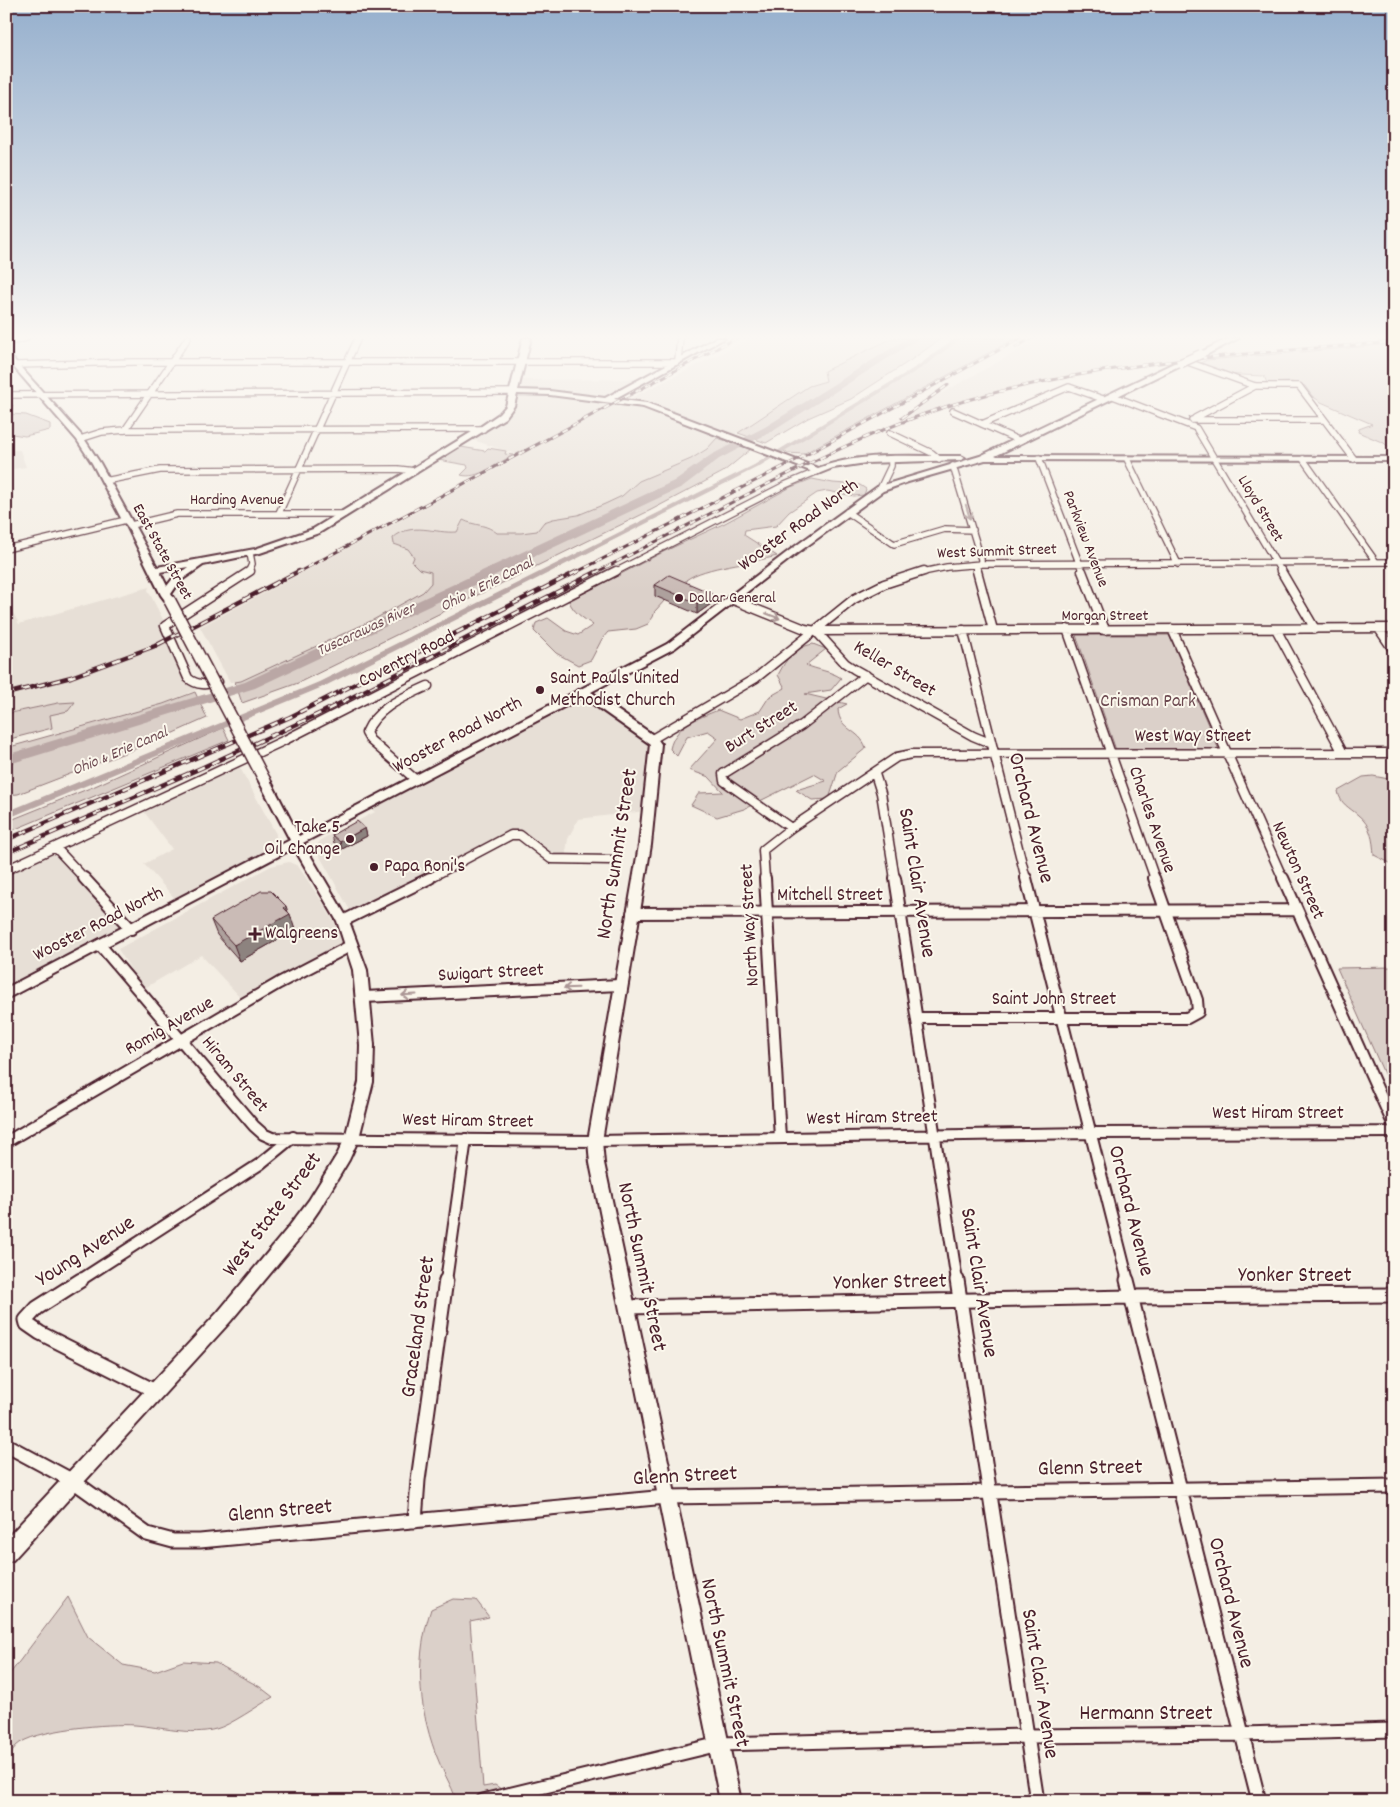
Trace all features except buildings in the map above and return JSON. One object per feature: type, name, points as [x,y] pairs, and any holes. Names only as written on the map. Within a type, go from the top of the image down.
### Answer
[{"type":"main road","name":"East State Street","points":[[66,422],[80,439],[96,463],[266,781]]},
{"type":"main road","points":[[153,570],[250,553],[298,540],[415,471],[492,422]]},
{"type":"main road","points":[[690,422],[818,471],[840,463],[982,458],[1394,460]]},
{"type":"main road","name":"Wooster Road North","points":[[6,994],[670,646],[880,489],[982,458],[1056,422]]},
{"type":"main road","points":[[168,598],[177,579],[206,561]]},
{"type":"main road","points":[[583,692],[652,739]]},
{"type":"main road","name":"North Summit Street","points":[[652,739],[656,750],[650,808],[595,1141],[597,1163],[730,1801]]},
{"type":"main road","name":"West State Street","points":[[6,1553],[224,1317],[293,1234],[314,1205],[344,1156],[352,1138],[366,1082],[368,1045],[360,970],[343,920],[298,841],[286,824],[266,781]]},
{"type":"street","points":[[125,430],[130,422]]},
{"type":"street","points":[[279,513],[320,422]]},
{"type":"street","points":[[978,422],[1018,440]]},
{"type":"street","points":[[982,424],[986,422]]},
{"type":"street","points":[[1181,422],[1196,428]]},
{"type":"street","name":"Lloyd Street","points":[[1193,422],[1315,629]]},
{"type":"street","points":[[1325,422],[1354,459]]},
{"type":"street","points":[[80,439],[102,432],[125,430],[483,429]]},
{"type":"street","points":[[890,433],[932,453],[939,459]]},
{"type":"street","name":"Parkview Avenue","points":[[1039,458],[1105,630]]},
{"type":"street","points":[[1127,459],[1178,564]]},
{"type":"street","points":[[1303,459],[1376,562]]},
{"type":"street","points":[[880,489],[891,466],[891,460]]},
{"type":"street","points":[[954,466],[973,530],[981,564],[976,566],[976,569],[994,630]]},
{"type":"street","points":[[105,481],[154,471],[398,469],[415,471]]},
{"type":"street","name":"Coventry Road","points":[[6,870],[283,741],[785,485],[818,471]]},
{"type":"street","points":[[847,512],[894,544],[945,529],[973,530]]},
{"type":"street","name":"Harding Avenue","points":[[128,523],[177,514],[344,514]]},
{"type":"street","points":[[6,549],[128,523]]},
{"type":"street","points":[[218,682],[200,685],[194,684],[188,678],[164,626],[250,570],[252,564],[250,553]]},
{"type":"street","name":"West Summit Street","points":[[652,739],[747,685],[808,635],[816,631],[846,604],[870,589],[919,571],[946,566],[981,564],[1394,562]]},
{"type":"street","points":[[731,599],[805,629],[816,631]]},
{"type":"street","name":"Morgan Street","points":[[816,631],[1394,628]]},
{"type":"street","name":"Newton Street","points":[[1172,629],[1394,1126]]},
{"type":"street","points":[[1276,629],[1343,753]]},
{"type":"street","points":[[1379,629],[1394,651]]},
{"type":"street","name":"Orchard Avenue","points":[[963,630],[1130,1297],[1259,1801]]},
{"type":"street","name":"Charles Avenue","points":[[1067,630],[1197,1000],[1198,1012],[1190,1017]]},
{"type":"street","name":"Keller Street","points":[[816,631],[846,663],[973,736],[990,742]]},
{"type":"street","name":"Burt Street","points":[[791,828],[724,781],[723,774],[802,726],[866,675]]},
{"type":"street","points":[[416,780],[370,740],[366,733],[369,725],[379,714],[428,686]]},
{"type":"street","name":"West Way Street","points":[[993,754],[1394,753]]},
{"type":"street","name":"North Way Street","points":[[780,1138],[763,850],[791,828],[903,755],[993,754]]},
{"type":"street","name":"Saint Clair Avenue","points":[[875,774],[881,793],[901,912],[1037,1801]]},
{"type":"street","points":[[343,920],[389,900],[511,835],[520,835],[551,859],[611,860]]},
{"type":"street","points":[[56,848],[131,929]]},
{"type":"street","name":"Mitchell Street","points":[[632,913],[1297,910]]},
{"type":"street","name":"Hiram Street","points":[[100,945],[264,1136],[275,1139],[293,1137],[352,1138]]},
{"type":"street","name":"Romig Avenue","points":[[6,1142],[287,979],[352,945]]},
{"type":"street","name":"Swigart Street","points":[[364,998],[620,986]]},
{"type":"street","name":"Saint John Street","points":[[917,1018],[1190,1017]]},
{"type":"street","name":"West Hiram Street","points":[[352,1138],[595,1141],[1090,1133],[1394,1132]]},
{"type":"street","name":"Young Avenue","points":[[155,1391],[40,1333],[27,1324],[28,1316],[37,1308],[260,1164],[293,1137]]},
{"type":"street","name":"Graceland Street","points":[[415,1522],[424,1433],[466,1140]]},
{"type":"street","name":"Yonker Street","points":[[627,1307],[961,1302],[1130,1297],[1394,1295]]},
{"type":"street","name":"Glenn Street","points":[[6,1445],[73,1481],[147,1534],[174,1541],[200,1541],[415,1522],[666,1497],[1394,1486]]},
{"type":"street","name":"Hermann Street","points":[[484,1801],[719,1744],[1027,1736],[1242,1734],[1394,1730]]},
{"type":"shaded area","points":[[502,422],[681,422],[721,437],[717,438],[707,449],[691,459],[639,481],[622,496],[578,515],[544,522],[538,531],[497,533],[491,527],[470,524],[462,519],[457,532],[442,533],[431,529],[414,529],[408,549],[431,572],[431,583],[423,591],[373,620],[241,681],[230,682],[200,627],[521,456],[473,440]]},
{"type":"shaded area","points":[[695,422],[753,422],[732,436]]},
{"type":"shaded area","points":[[6,450],[20,450],[26,467],[6,470]]},
{"type":"shaded area","points":[[149,587],[148,590],[198,689],[163,704],[52,734],[50,715],[68,711],[75,702],[58,703],[6,714],[6,705],[8,705],[6,704],[6,599],[19,624]]},
{"type":"shaded area","points":[[581,694],[650,742],[652,747],[646,811],[578,819],[568,839],[565,858],[552,857],[520,833],[506,833],[371,907],[351,912],[318,853],[316,846],[322,839],[375,812],[371,809]]},
{"type":"shaded area","points":[[239,766],[276,834],[276,841],[268,850],[223,873],[177,901],[144,864],[172,849],[142,809]]},
{"type":"shaded area","points":[[53,851],[125,930],[6,992],[6,873]]},
{"type":"shaded area","points":[[289,862],[298,866],[324,905],[347,945],[244,1001],[201,955],[143,989],[118,949],[271,866]]},
{"type":"green space","points":[[6,422],[46,422],[50,424],[50,430],[25,436],[6,433]]},
{"type":"green space","points":[[754,422],[801,422],[766,443],[738,433]]},
{"type":"green space","points":[[828,422],[861,422],[803,454],[787,453],[782,450]]},
{"type":"green space","points":[[1368,422],[1394,422],[1394,452],[1384,443],[1358,432],[1359,429],[1372,424]]},
{"type":"green space","points":[[717,438],[751,449],[723,472],[651,510],[298,683],[242,703],[235,682],[241,681],[373,620],[423,592],[431,583],[431,572],[419,569],[412,562],[414,557],[408,549],[394,544],[393,538],[400,533],[416,529],[457,532],[463,520],[489,528],[497,533],[537,531],[544,522],[578,515],[622,496],[639,481],[691,459],[707,449]]},
{"type":"green space","points":[[461,447],[485,451],[488,448],[506,451],[505,454],[513,455],[481,473],[467,476],[461,475],[468,468],[467,465],[438,460],[456,448]]},
{"type":"green space","points":[[812,479],[860,485],[866,489],[864,495],[854,496],[827,491],[817,493],[789,512],[776,526],[745,530],[744,535],[777,556],[705,571],[686,580],[687,585],[710,597],[711,604],[669,586],[655,596],[665,600],[655,611],[648,624],[636,629],[608,632],[591,660],[578,665],[556,653],[534,631],[536,623],[548,618],[566,631],[578,635],[593,625],[576,612],[569,601],[663,552],[725,523],[791,487]]},
{"type":"green space","name":"Crisman Park","points":[[1076,635],[1169,635],[1219,750],[1116,750]]},
{"type":"green space","points":[[813,644],[826,649],[806,665],[841,678],[831,690],[805,694],[847,704],[838,709],[839,716],[842,722],[859,737],[866,748],[838,771],[829,799],[812,800],[796,790],[826,781],[814,774],[744,809],[717,817],[691,805],[699,793],[723,792],[709,777],[689,770],[718,738],[708,731],[687,737],[677,756],[670,749],[677,734],[688,724],[718,710],[740,719],[760,711],[769,697],[785,688],[778,675],[791,655],[800,648]]},
{"type":"green space","points":[[195,692],[207,718],[153,742],[18,794],[6,795],[6,748],[163,704]]},
{"type":"green space","points":[[75,702],[68,711],[50,715],[52,728],[6,740],[6,714],[58,703]]},
{"type":"green space","points":[[223,728],[229,740],[6,833],[6,822],[95,786]]},
{"type":"green space","points":[[1373,776],[1394,780],[1394,865],[1374,855],[1369,828],[1362,819],[1345,805],[1338,791],[1363,777]]},
{"type":"green space","points":[[1394,967],[1394,1096],[1337,968]]},
{"type":"green space","points":[[68,1597],[88,1637],[123,1665],[155,1671],[183,1661],[216,1663],[260,1687],[273,1697],[228,1724],[206,1731],[196,1732],[124,1725],[73,1728],[38,1735],[16,1746],[6,1763],[6,1679]]},
{"type":"green space","points":[[453,1599],[476,1600],[489,1617],[470,1621],[483,1787],[495,1785],[519,1801],[457,1801],[429,1734],[422,1699],[422,1645],[431,1609]]},
{"type":"waterway","name":"Tuscarawas River","points":[[6,760],[250,685],[678,484],[715,457],[780,422]]},
{"type":"waterway","name":"Ohio & Erie Canal","points":[[6,816],[322,684],[756,466],[828,422]]},
{"type":"railway","points":[[297,573],[578,422]]},
{"type":"railway","points":[[575,573],[866,422]]},
{"type":"railway","points":[[595,573],[824,456],[901,422]]},
{"type":"railway","points":[[6,694],[71,677],[155,646],[299,571]]},
{"type":"railway","points":[[6,840],[290,717],[578,571]]},
{"type":"railway","points":[[6,853],[201,768],[323,712],[598,571]]},
{"type":"place","name":"Dollar General","points":[[679,598]]},
{"type":"place","name":"Saint Pauls United Methodist Church","points":[[540,690]]},
{"type":"place","name":"Take 5 Oil Change","points":[[350,839]]},
{"type":"place","name":"Papa Roni's","points":[[374,867]]},
{"type":"place","name":"Walgreens","points":[[255,934]]}]
